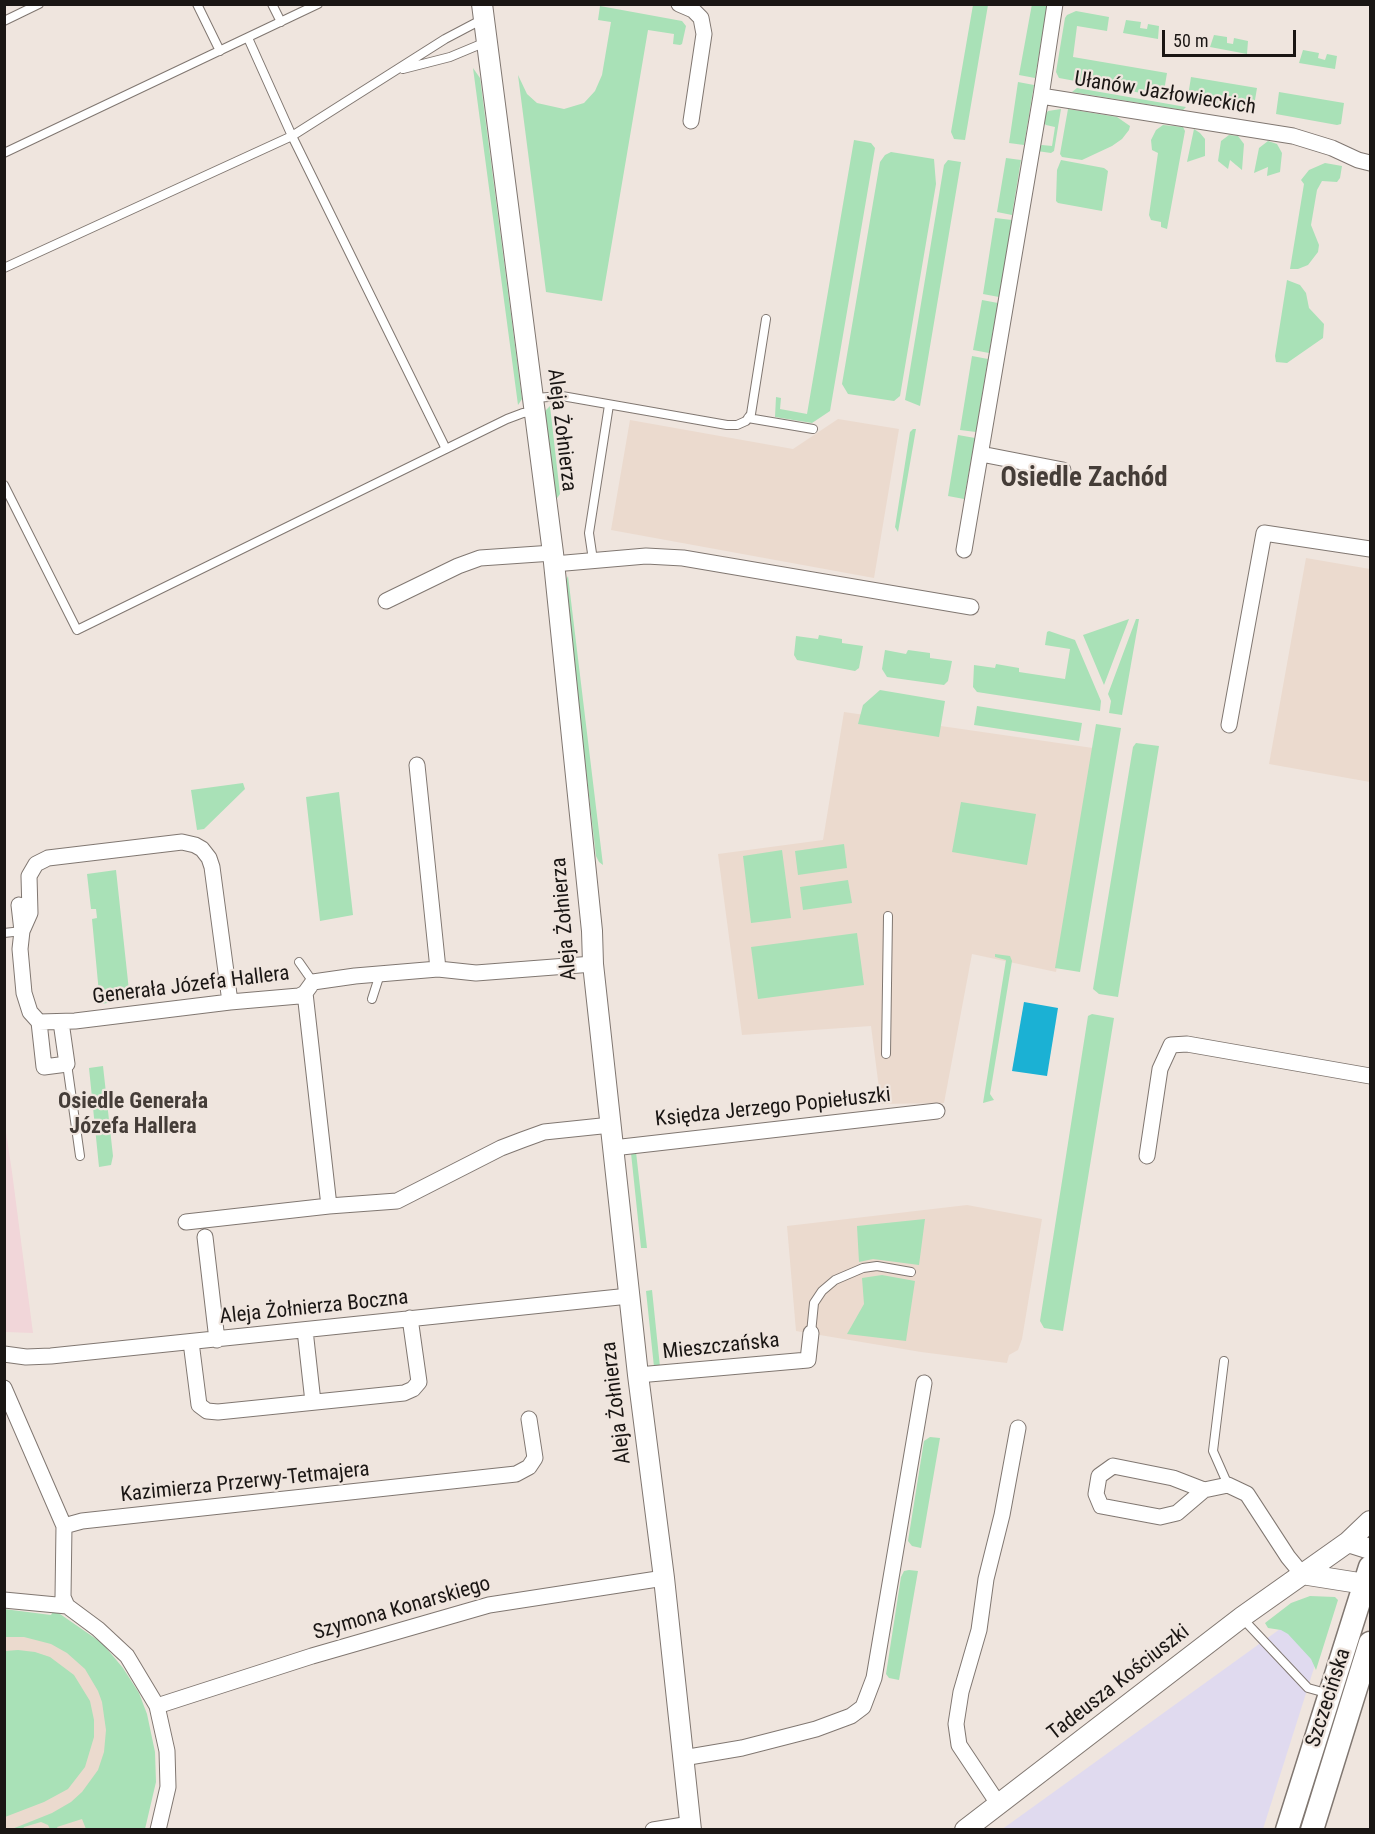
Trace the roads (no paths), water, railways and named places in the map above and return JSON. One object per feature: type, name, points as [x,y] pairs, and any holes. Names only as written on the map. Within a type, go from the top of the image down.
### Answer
[{"type":"main road","name":"Szczecińska","points":[[1287,1830],[1369,1578]]},
{"type":"main road","name":"Szczecińska","points":[[1312,1830],[1371,1643]]},
{"type":"street","points":[[679,4],[693,10],[700,18],[704,34],[691,122]]},
{"type":"street","name":"Ułanów Jazłowieckich","points":[[1055,4],[1041,96],[1293,136],[1323,144],[1358,160],[1371,163]]},
{"type":"street","name":"Aleja Żołnierza","points":[[482,12],[553,559],[610,1125],[664,1578],[690,1827]]},
{"type":"street","points":[[964,550],[1041,96]]},
{"type":"street","points":[[981,454],[1063,470]]},
{"type":"street","points":[[1230,726],[1264,533],[1371,549]]},
{"type":"street","points":[[386,601],[458,566],[480,558],[593,560],[646,556],[683,558],[971,607]]},
{"type":"street","points":[[417,765],[438,969]]},
{"type":"street","points":[[22,931],[30,913],[29,876],[33,861],[182,842],[195,845],[202,849],[209,858],[212,867],[230,1002]]},
{"type":"street","points":[[19,905],[24,993],[30,1012],[39,1022],[44,1067],[67,1064],[68,1022]]},
{"type":"street","name":"Generała Józefa Hallera","points":[[39,1022],[68,1022],[230,1002],[380,974],[438,969],[476,974],[593,964]]},
{"type":"street","points":[[309,988],[329,1206]]},
{"type":"street","points":[[1147,1156],[1160,1069],[1171,1045],[1187,1044],[1371,1077]]},
{"type":"street","name":"Księdza Jerzego Popiełuszki","points":[[613,1148],[937,1111]]},
{"type":"street","points":[[186,1222],[397,1201],[501,1148],[544,1132],[610,1125]]},
{"type":"street","points":[[205,1237],[217,1340]]},
{"type":"street","name":"Aleja Żołnierza Boczna","points":[[4,1354],[26,1357],[51,1356],[629,1296]]},
{"type":"street","points":[[191,1342],[199,1405],[207,1411],[218,1412],[404,1393],[413,1389],[419,1382],[410,1318]]},
{"type":"street","points":[[305,1330],[313,1402]]},
{"type":"street","name":"Mieszczańska","points":[[638,1375],[808,1360],[811,1333]]},
{"type":"street","points":[[683,1758],[742,1748],[816,1730],[851,1716],[863,1707],[874,1678],[924,1383]]},
{"type":"street","points":[[4,1388],[64,1526],[63,1597],[67,1606],[98,1629],[127,1656],[157,1706],[167,1751],[168,1786],[158,1830]]},
{"type":"street","name":"Kazimierza Przerwy-Tetmajera","points":[[64,1526],[93,1520],[516,1474],[529,1467],[534,1458],[529,1419]]},
{"type":"street","points":[[999,1804],[960,1745],[956,1724],[961,1692],[979,1630],[986,1579],[1002,1515],[1018,1428]]},
{"type":"street","points":[[1204,1490],[1173,1478],[1113,1466],[1098,1476],[1096,1494],[1101,1506],[1160,1517],[1177,1513],[1204,1490],[1228,1485],[1247,1494],[1288,1557],[1302,1574],[1369,1578]]},
{"type":"street","name":"Tadeusza Kościuszki","points":[[966,1830],[1242,1617],[1348,1542],[1371,1521]]},
{"type":"street","points":[[1348,1542],[1371,1549]]},
{"type":"street","name":"Szymona Konarskiego","points":[[157,1706],[312,1656],[489,1605],[664,1578]]},
{"type":"street","points":[[4,1600],[67,1606]]},
{"type":"street","points":[[653,1830],[690,1827]]},
{"type":"lane","points":[[4,21],[39,4]]},
{"type":"lane","points":[[197,4],[220,51]]},
{"type":"lane","points":[[272,4],[281,22]]},
{"type":"lane","points":[[4,153],[318,4]]},
{"type":"lane","points":[[4,268],[292,136],[396,71],[482,12]]},
{"type":"lane","points":[[248,38],[292,136],[446,449]]},
{"type":"lane","points":[[396,71],[450,57],[486,42]]},
{"type":"lane","points":[[4,485],[77,630],[523,413],[534,405],[562,396],[727,425],[746,422],[751,414],[766,319]]},
{"type":"lane","points":[[593,560],[589,533],[609,405]]},
{"type":"lane","points":[[748,418],[813,429]]},
{"type":"lane","points":[[886,1054],[888,916]]},
{"type":"lane","points":[[4,933],[22,931]]},
{"type":"lane","points":[[299,962],[309,988]]},
{"type":"lane","points":[[372,999],[380,974]]},
{"type":"lane","points":[[67,1064],[80,1156]]},
{"type":"lane","points":[[811,1333],[814,1303],[822,1291],[835,1280],[863,1268],[877,1266],[911,1272]]},
{"type":"lane","points":[[1224,1361],[1213,1451],[1228,1485]]},
{"type":"lane","points":[[1242,1617],[1308,1688],[1330,1694]]},
{"type":"water","points":[[1024,1002],[1058,1008],[1047,1076],[1012,1071]]},
{"type":"district","name":"Osiedle Zachód","points":[[1084,479]]},
{"type":"district","name":"Osiedle Generała Józefa Hallera","points":[[133,1114]]}]
